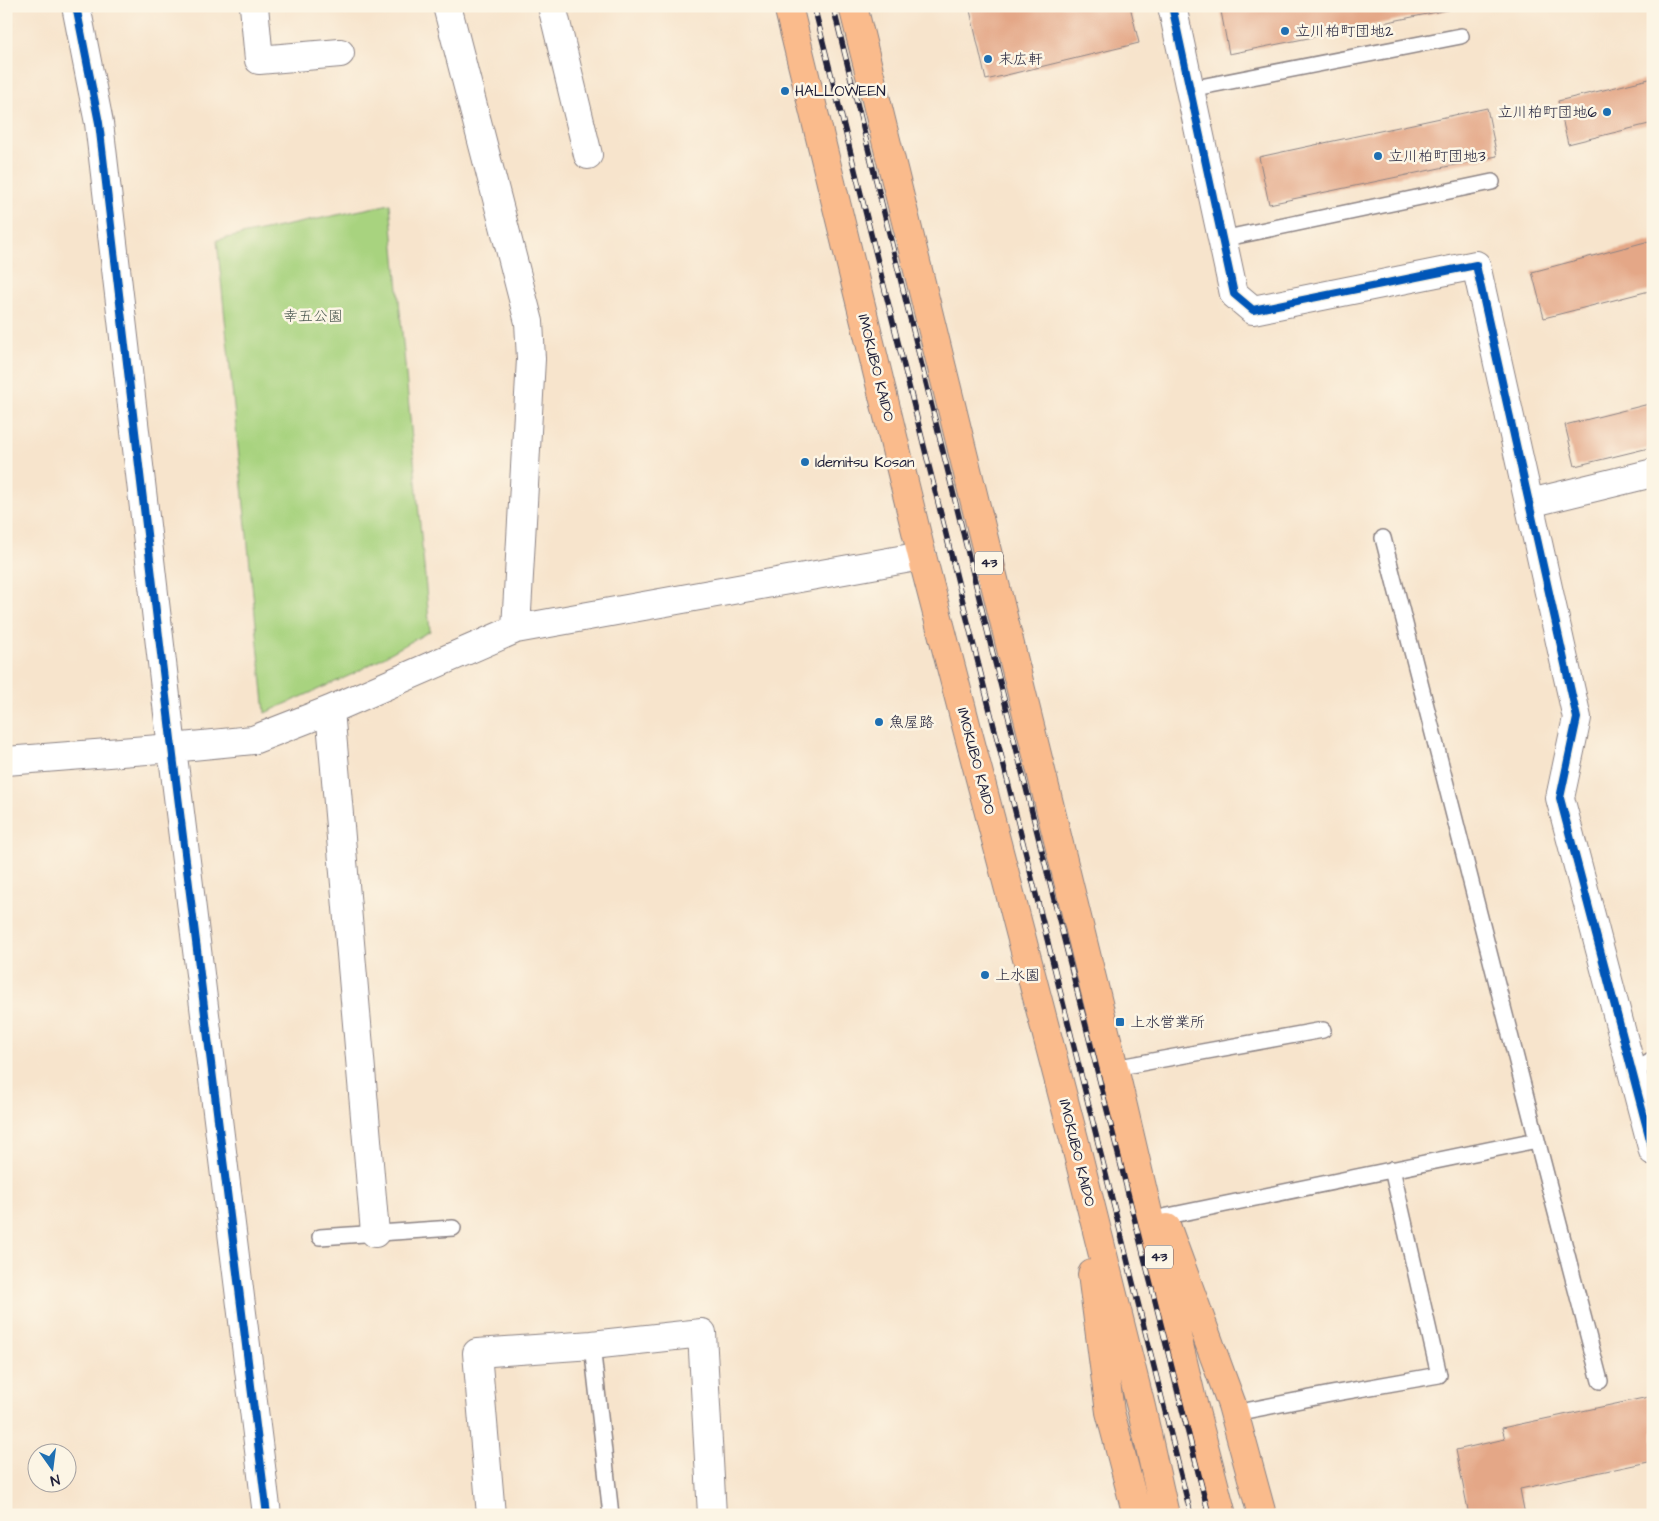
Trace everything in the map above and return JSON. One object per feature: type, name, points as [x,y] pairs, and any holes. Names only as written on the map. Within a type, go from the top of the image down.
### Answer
[{"type":"main road","name":"IMOKUBO KAIDO","points":[[788,6],[922,556],[1074,1139],[1165,1515]]},
{"type":"main road","name":"43","points":[[852,6],[1114,1068],[1191,1396],[1222,1515]]},
{"type":"main road","points":[[1126,1119],[1235,1414],[1262,1515]]},
{"type":"main road","points":[[1074,1139],[1110,1412],[1137,1515]]},
{"type":"street","points":[[76,6],[99,123],[172,748],[267,1515]]},
{"type":"street","points":[[254,6],[260,60],[340,53]]},
{"type":"street","points":[[447,6],[529,322],[531,359],[516,629]]},
{"type":"street","points":[[552,6],[588,155]]},
{"type":"street","points":[[1172,6],[1234,294],[1253,310],[1476,265],[1577,718],[1560,798],[1642,1066],[1653,1151]]},
{"type":"street","points":[[1530,503],[1653,473]]},
{"type":"street","points":[[6,761],[253,740],[330,710],[516,629],[922,556]]},
{"type":"street","points":[[330,710],[375,1233]]},
{"type":"street","points":[[491,1515],[477,1353],[592,1345],[702,1333],[712,1515]]},
{"type":"lane","points":[[1190,89],[1461,36]]},
{"type":"lane","points":[[1222,239],[1492,182]]},
{"type":"lane","points":[[1383,538],[1600,1381]]},
{"type":"lane","points":[[1114,1068],[1323,1030]]},
{"type":"lane","points":[[1163,1217],[1537,1140]]},
{"type":"lane","points":[[1235,1414],[1331,1394],[1439,1375],[1392,1169]]},
{"type":"lane","points":[[320,1237],[453,1228]]},
{"type":"lane","points":[[592,1345],[610,1515]]},
{"type":"green space","name":"幸五公園","points":[[390,204],[430,631],[353,674],[265,713],[217,240]]},
{"type":"building","points":[[969,6],[1130,6],[1139,43],[986,80]]},
{"type":"building","name":"立川柏町団地2","points":[[1220,6],[1462,6],[1462,7],[1229,54]]},
{"type":"building","name":"立川柏町団地6","points":[[1653,78],[1653,123],[1568,144],[1558,101]]},
{"type":"building","name":"立川柏町団地3","points":[[1487,108],[1497,156],[1269,204],[1259,157]]},
{"type":"building","points":[[1653,240],[1653,290],[1544,318],[1532,272]]},
{"type":"building","points":[[1653,403],[1653,447],[1575,466],[1565,425]]},
{"type":"building","points":[[1653,1396],[1653,1461],[1520,1489],[1525,1515],[1469,1515],[1456,1450],[1505,1439],[1502,1428]]},
{"type":"railway","points":[[814,6],[1191,1515]]},
{"type":"railway","points":[[833,6],[1031,808],[1209,1515]]},
{"type":"cycle path","points":[[76,6],[99,123],[172,748],[267,1515]]},
{"type":"cycle path","points":[[1172,6],[1234,294],[1253,310],[1476,265],[1577,718],[1560,798],[1653,1151]]},
{"type":"place","name":"立川柏町団地2","points":[[1285,31]]},
{"type":"place","name":"末広軒","points":[[988,59]]},
{"type":"place","name":"HALLOWEEN","points":[[785,91]]},
{"type":"place","name":"立川柏町団地6","points":[[1607,112]]},
{"type":"place","name":"立川柏町団地3","points":[[1378,156]]},
{"type":"place","name":"Idemitsu Kosan","points":[[805,462]]},
{"type":"place","name":"魚屋路","points":[[879,722]]},
{"type":"place","name":"上水園","points":[[985,975]]},
{"type":"place","name":"上水営業所","points":[[1120,1022]]}]
